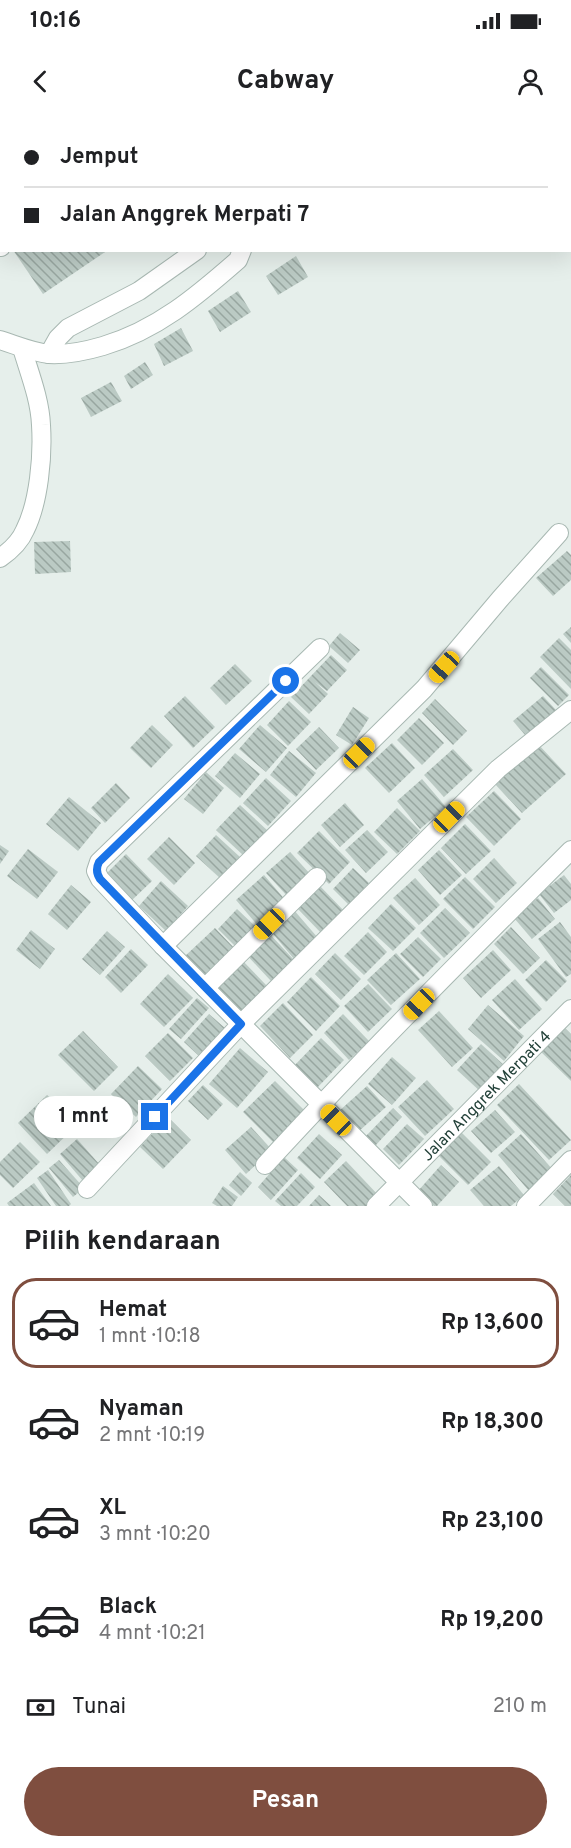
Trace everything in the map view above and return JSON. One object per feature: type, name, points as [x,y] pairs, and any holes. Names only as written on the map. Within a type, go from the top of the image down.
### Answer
[{"type":"street","points":[[49,354],[58,338],[68,328],[139,291],[194,252]]},
{"type":"street","points":[[0,340],[49,354],[74,353],[117,342],[148,329],[192,300],[238,260],[241,252]]},
{"type":"street","points":[[0,558],[16,544],[25,531],[36,496],[39,470],[41,424],[22,348]]},
{"type":"street","points":[[164,946],[424,689],[559,533]]},
{"type":"street","points":[[320,648],[99,862],[96,871],[100,879],[164,946],[423,1206]]},
{"type":"street","points":[[87,1190],[241,1024],[498,770],[571,710]]},
{"type":"street","points":[[265,1164],[516,903],[571,850]]},
{"type":"street","points":[[205,988],[317,877]]},
{"type":"street","name":"Jalan Anggrek Merpati 4","points":[[376,1206],[571,1009]]},
{"type":"street","points":[[526,1206],[571,1160]]},
{"type":"building","points":[[14,252],[105,252],[43,294]]},
{"type":"building","points":[[296,256],[308,277],[278,295],[266,276]]},
{"type":"building","points":[[238,291],[251,312],[220,332],[208,311]]},
{"type":"building","points":[[181,328],[193,351],[164,366],[154,344]]},
{"type":"building","points":[[145,362],[153,375],[131,389],[124,376]]},
{"type":"building","points":[[111,382],[122,401],[91,417],[81,398]]},
{"type":"building","points":[[70,541],[71,572],[35,574],[34,542]]},
{"type":"building","points":[[567,551],[571,555],[571,580],[553,596],[536,578]]},
{"type":"building","points":[[571,627],[571,643],[563,634]]},
{"type":"building","points":[[340,633],[360,650],[348,663],[329,646]]},
{"type":"building","points":[[559,638],[571,650],[571,689],[540,657]]},
{"type":"building","points":[[331,655],[347,670],[327,691],[315,682],[328,694],[309,714],[291,697]]},
{"type":"building","points":[[235,664],[252,681],[226,705],[210,688]]},
{"type":"building","points":[[541,667],[569,695],[558,706],[530,678]]},
{"type":"building","points":[[185,696],[215,727],[193,748],[164,716]]},
{"type":"building","points":[[543,696],[556,710],[526,736],[513,721]]},
{"type":"building","points":[[435,699],[467,731],[453,745],[422,713]]},
{"type":"building","points":[[289,701],[311,722],[288,746],[267,725]]},
{"type":"building","points":[[353,707],[369,718],[352,745],[336,735]]},
{"type":"building","points":[[419,718],[444,743],[422,765],[397,740]]},
{"type":"building","points":[[152,725],[173,745],[151,768],[130,748]]},
{"type":"building","points":[[260,725],[287,748],[266,772],[239,749]]},
{"type":"building","points":[[319,727],[339,748],[316,770],[296,749]]},
{"type":"building","points":[[392,743],[415,768],[389,793],[365,768]]},
{"type":"building","points":[[537,743],[566,774],[522,813],[494,783]]},
{"type":"building","points":[[453,749],[473,770],[444,797],[424,775]]},
{"type":"building","points":[[289,751],[316,773],[296,797],[270,775]]},
{"type":"building","points":[[235,753],[260,774],[240,798],[215,776]]},
{"type":"building","points":[[206,772],[224,788],[203,814],[184,799]]},
{"type":"building","points":[[266,778],[291,801],[268,826],[243,803]]},
{"type":"building","points":[[422,779],[446,807],[420,829],[397,801]]},
{"type":"building","points":[[116,783],[130,798],[105,823],[91,808]]},
{"type":"building","points":[[494,791],[521,819],[494,846],[466,817]]},
{"type":"building","points":[[69,797],[101,823],[78,851],[46,824]]},
{"type":"building","points":[[345,803],[364,825],[340,847],[321,825]]},
{"type":"building","points":[[240,805],[268,831],[244,856],[216,830]]},
{"type":"building","points":[[397,808],[420,831],[397,854],[374,832]]},
{"type":"building","points":[[465,824],[491,851],[466,874],[441,848]]},
{"type":"building","points":[[367,830],[388,852],[366,873],[345,850]]},
{"type":"building","points":[[319,831],[350,862],[329,884],[297,853]]},
{"type":"building","points":[[216,835],[240,857],[221,879],[196,856]]},
{"type":"building","points":[[169,837],[195,863],[174,885],[147,859]]},
{"type":"building","points":[[0,845],[9,851],[0,864]]},
{"type":"building","points":[[28,849],[58,872],[37,899],[7,876]]},
{"type":"building","points":[[439,850],[462,875],[440,895],[418,870]]},
{"type":"building","points":[[290,852],[312,876],[288,897],[266,873]]},
{"type":"building","points":[[126,854],[152,881],[130,902],[105,875]]},
{"type":"building","points":[[494,858],[517,883],[496,903],[473,879]]},
{"type":"building","points":[[353,868],[369,883],[349,905],[333,889]]},
{"type":"building","points":[[264,875],[287,902],[259,927],[236,900]]},
{"type":"building","points":[[564,875],[571,884],[571,900],[554,913],[539,894]]},
{"type":"building","points":[[465,877],[495,907],[473,929],[443,899]]},
{"type":"building","points":[[415,878],[440,905],[419,925],[393,898]]},
{"type":"building","points":[[161,881],[188,906],[166,931],[139,906]]},
{"type":"building","points":[[318,884],[346,913],[323,935],[296,907]]},
{"type":"building","points":[[71,885],[91,902],[67,930],[48,914]]},
{"type":"building","points":[[538,898],[555,919],[532,939],[514,918]]},
{"type":"building","points":[[391,904],[416,928],[393,951],[368,928]]},
{"type":"building","points":[[445,908],[470,933],[444,958],[420,933]]},
{"type":"building","points":[[237,909],[258,929],[239,950],[218,929]]},
{"type":"building","points":[[293,909],[318,938],[294,959],[269,929]]},
{"type":"building","points":[[560,922],[571,937],[571,974],[566,977],[538,939]]},
{"type":"building","points":[[511,927],[540,958],[523,974],[494,944]]},
{"type":"building","points":[[215,928],[238,952],[207,981],[184,957]]},
{"type":"building","points":[[31,930],[55,949],[40,969],[16,950]]},
{"type":"building","points":[[107,931],[125,947],[100,975],[82,959]]},
{"type":"building","points":[[267,931],[294,960],[271,981],[244,952]]},
{"type":"building","points":[[368,932],[387,952],[364,975],[344,956]]},
{"type":"building","points":[[418,937],[441,959],[423,977],[400,954]]},
{"type":"building","points":[[131,949],[148,965],[121,993],[105,977]]},
{"type":"building","points":[[493,950],[511,970],[481,998],[463,978]]},
{"type":"building","points":[[335,953],[361,979],[341,1000],[315,974]]},
{"type":"building","points":[[396,953],[420,979],[391,1005],[367,980]]},
{"type":"building","points":[[240,958],[267,986],[240,1012],[213,984]]},
{"type":"building","points":[[546,960],[567,981],[546,1002],[525,980]]},
{"type":"building","points":[[168,974],[193,998],[164,1027],[140,1004]]},
{"type":"building","points":[[311,977],[340,1006],[316,1031],[287,1002]]},
{"type":"building","points":[[515,979],[542,1009],[519,1030],[492,1000]]},
{"type":"building","points":[[368,984],[392,1009],[368,1032],[344,1006]]},
{"type":"building","points":[[197,998],[209,1008],[181,1039],[169,1029]]},
{"type":"building","points":[[283,1003],[313,1035],[290,1058],[260,1026]]},
{"type":"building","points":[[488,1005],[524,1036],[504,1061],[468,1029]]},
{"type":"building","points":[[439,1011],[473,1048],[452,1067],[418,1030]]},
{"type":"building","points":[[209,1014],[226,1029],[200,1057],[184,1042]]},
{"type":"building","points":[[343,1014],[369,1041],[349,1060],[324,1033]]},
{"type":"building","points":[[561,1024],[571,1034],[571,1081],[538,1049]]},
{"type":"building","points":[[83,1031],[118,1067],[94,1091],[58,1055]]},
{"type":"building","points":[[168,1033],[193,1058],[170,1081],[145,1056]]},
{"type":"building","points":[[321,1038],[344,1060],[315,1090],[292,1068]]},
{"type":"building","points":[[481,1044],[506,1067],[482,1093],[457,1070]]},
{"type":"building","points":[[240,1048],[268,1072],[237,1108],[209,1084]]},
{"type":"building","points":[[392,1057],[416,1078],[392,1105],[368,1084]]},
{"type":"building","points":[[138,1066],[162,1089],[136,1117],[111,1094]]},
{"type":"building","points":[[427,1080],[454,1109],[425,1136],[398,1107]]},
{"type":"building","points":[[275,1081],[306,1112],[274,1143],[243,1112]]},
{"type":"building","points":[[519,1084],[571,1140],[549,1160],[497,1105]]},
{"type":"building","points":[[203,1085],[223,1104],[208,1120],[188,1101]]},
{"type":"building","points":[[367,1086],[386,1107],[358,1132],[339,1111]]},
{"type":"building","points":[[47,1095],[76,1126],[47,1154],[18,1123]]},
{"type":"building","points":[[393,1108],[402,1117],[375,1146],[365,1137]]},
{"type":"building","points":[[495,1110],[515,1132],[491,1153],[471,1131]]},
{"type":"building","points":[[168,1117],[191,1140],[163,1169],[140,1147]]},
{"type":"building","points":[[407,1124],[424,1139],[399,1165],[383,1149]]},
{"type":"building","points":[[251,1127],[272,1150],[246,1174],[225,1150]]},
{"type":"building","points":[[460,1131],[491,1162],[468,1185],[437,1154]]},
{"type":"building","points":[[319,1134],[342,1155],[320,1179],[297,1158]]},
{"type":"building","points":[[521,1134],[553,1170],[529,1191],[498,1155]]},
{"type":"building","points":[[77,1139],[100,1165],[83,1181],[60,1154]]},
{"type":"building","points":[[20,1142],[40,1162],[13,1188],[0,1175],[0,1162]]},
{"type":"building","points":[[284,1157],[298,1170],[271,1200],[258,1187]]},
{"type":"building","points":[[59,1160],[84,1188],[73,1197],[49,1168]]},
{"type":"building","points":[[346,1161],[380,1197],[371,1206],[347,1206],[324,1182]]},
{"type":"building","points":[[441,1165],[459,1182],[437,1206],[434,1206],[418,1191]]},
{"type":"building","points":[[499,1166],[524,1195],[511,1206],[484,1206],[470,1190]]},
{"type":"building","points":[[48,1170],[71,1204],[69,1206],[56,1206],[37,1178]]},
{"type":"building","points":[[240,1172],[252,1183],[241,1196],[229,1185]]},
{"type":"building","points":[[301,1173],[315,1187],[297,1206],[281,1206],[275,1201]]},
{"type":"building","points":[[571,1175],[571,1206],[565,1206],[553,1194]]},
{"type":"building","points":[[34,1183],[51,1206],[9,1206],[7,1203]]},
{"type":"building","points":[[223,1186],[238,1197],[232,1206],[217,1206],[212,1203]]},
{"type":"building","points":[[319,1195],[331,1206],[309,1206]]},
{"type":"route","points":[[155,1117],[241,1024],[100,879],[96,871],[97,865],[286,681]]}]
